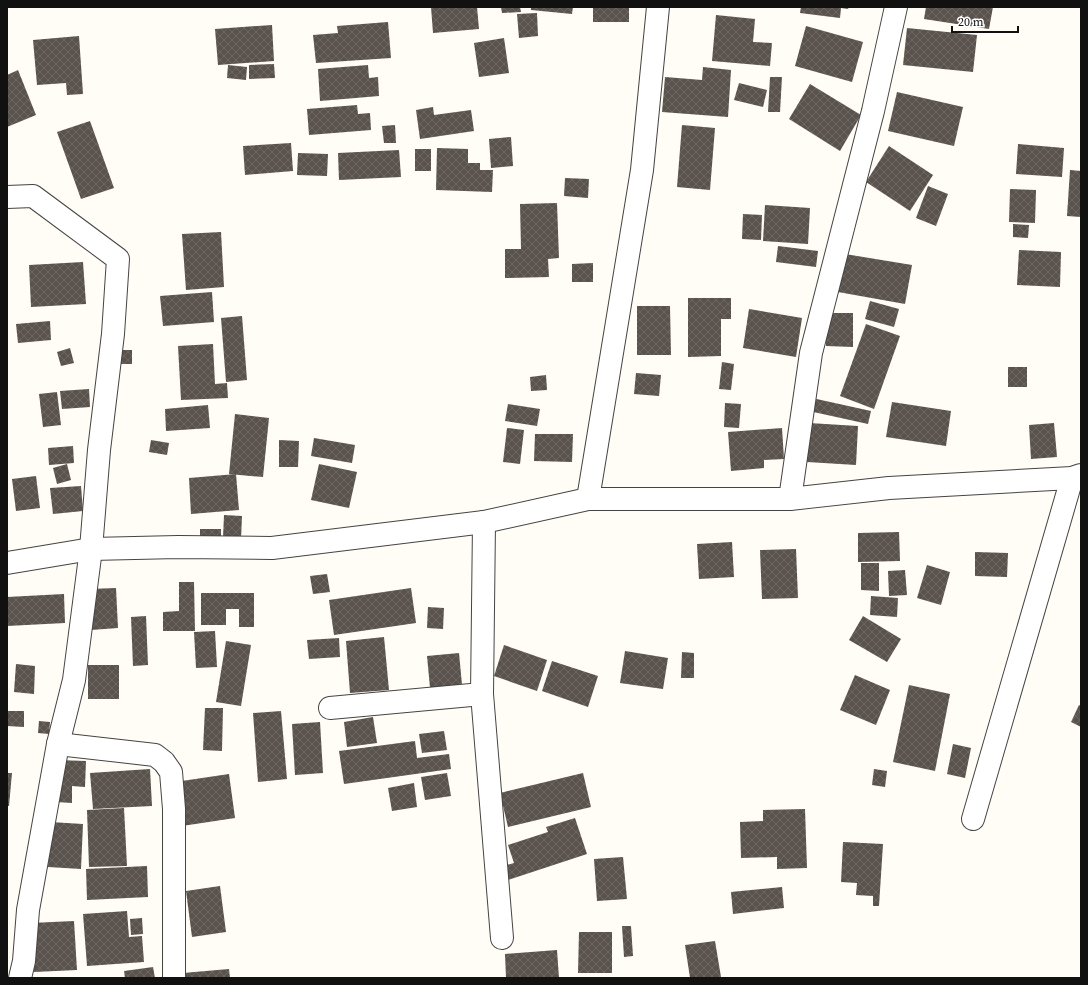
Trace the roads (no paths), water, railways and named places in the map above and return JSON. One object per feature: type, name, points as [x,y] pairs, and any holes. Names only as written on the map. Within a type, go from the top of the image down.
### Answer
[{"type":"street","points":[[588,499],[642,170],[658,7]]},
{"type":"street","points":[[790,499],[811,353],[873,111],[896,7]]},
{"type":"street","points":[[7,197],[33,196],[118,259],[113,334],[99,450],[91,550],[74,680],[58,744],[28,910],[24,961],[20,978]]},
{"type":"street","points":[[7,563],[91,550],[178,547],[272,548],[484,522],[588,499],[790,499],[889,488],[1076,476],[973,819]]},
{"type":"street","points":[[484,522],[482,694],[502,938]]},
{"type":"street","points":[[330,708],[482,694]]},
{"type":"street","points":[[58,744],[155,755],[164,762],[171,772],[174,809],[174,978]]}]
